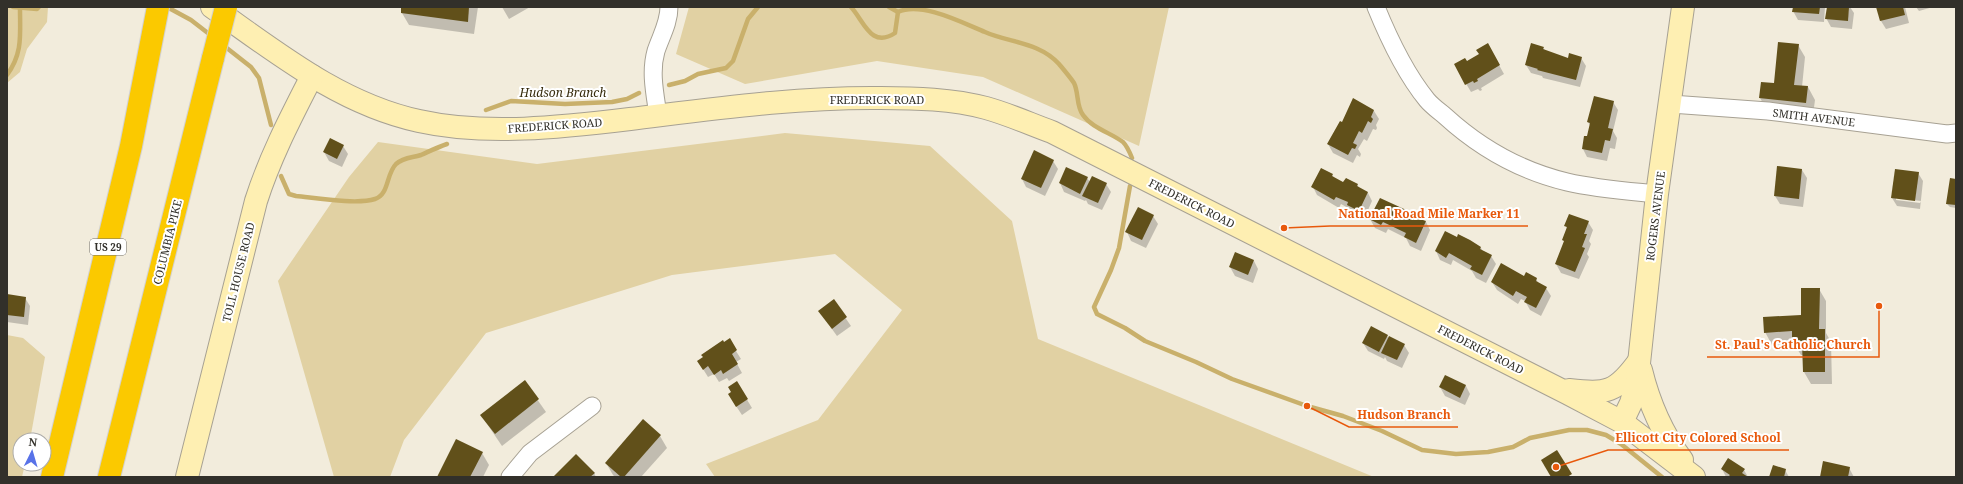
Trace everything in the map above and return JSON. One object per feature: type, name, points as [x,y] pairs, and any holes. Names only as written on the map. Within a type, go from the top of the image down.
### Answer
[{"type":"highway","name":"COLUMBIA PIKE","points":[[109,477],[226,7]]},
{"type":"highway","name":"US 29","points":[[52,477],[131,146],[158,11]]},
{"type":"main road","name":"FREDERICK ROAD","points":[[212,7],[312,76],[353,98],[385,111],[419,121],[459,127],[516,128],[579,125],[783,101],[855,97],[914,98],[984,108],[1052,132],[1560,389],[1622,422],[1694,477]]},
{"type":"main road","name":"ROGERS AVENUE","points":[[1622,422],[1631,403],[1636,382],[1657,194],[1671,104],[1683,7]]},
{"type":"main road","name":"TOLL HOUSE ROAD","points":[[187,477],[256,201],[266,169],[278,141],[312,76]]},
{"type":"main road","points":[[1560,389],[1594,393],[1607,390],[1617,386],[1627,377],[1639,361]]},
{"type":"main road","points":[[1639,361],[1648,397],[1656,416],[1674,448],[1697,477]]},
{"type":"street","points":[[658,115],[653,68],[656,52],[669,15],[669,7]]},
{"type":"street","points":[[1376,7],[1387,33],[1405,68],[1428,100],[1461,131],[1500,157],[1536,173],[1566,182],[1599,188],[1657,194]]},
{"type":"street","name":"SMITH AVENUE","points":[[1671,104],[1768,111],[1947,134],[1956,133]]},
{"type":"street","points":[[510,477],[530,453],[592,406]]},
{"type":"shaded area","points":[[7,7],[48,7],[47,22],[27,49],[20,72],[7,83]]},
{"type":"shaded area","points":[[689,7],[1169,7],[1139,146],[983,77],[877,61],[745,84],[676,54]]},
{"type":"shaded area","points":[[785,133],[930,146],[1012,221],[1038,339],[1374,477],[715,477],[706,464],[818,420],[902,310],[835,254],[672,275],[486,333],[404,440],[390,477],[334,477],[278,281],[349,177],[378,142],[537,164]]},
{"type":"shaded area","points":[[7,335],[23,338],[45,357],[31,432],[12,432],[12,472],[23,472],[22,477],[7,477]]},
{"type":"building","points":[[401,7],[469,7],[468,22],[401,13]]},
{"type":"building","points":[[1793,7],[1820,7],[1819,14],[1792,12]]},
{"type":"building","points":[[1827,7],[1849,7],[1848,21],[1825,19]]},
{"type":"building","points":[[1876,7],[1903,7],[1905,15],[1880,21]]},
{"type":"building","points":[[1778,42],[1799,44],[1794,85],[1808,86],[1806,103],[1759,98],[1761,82],[1774,83]]},
{"type":"building","points":[[1488,43],[1500,65],[1477,79],[1478,81],[1474,83],[1473,81],[1465,85],[1454,64],[1465,58],[1467,61],[1479,54],[1476,50]]},
{"type":"building","points":[[1531,43],[1568,58],[1569,53],[1582,57],[1576,80],[1537,70],[1538,69],[1525,65]]},
{"type":"building","points":[[1594,96],[1614,101],[1608,128],[1613,129],[1610,141],[1605,140],[1602,153],[1582,149],[1584,136],[1587,136],[1590,123],[1587,122]]},
{"type":"building","points":[[1353,98],[1374,110],[1371,117],[1373,119],[1371,123],[1368,121],[1362,133],[1359,131],[1353,143],[1357,145],[1355,149],[1352,148],[1348,155],[1327,144],[1340,121],[1342,122]]},
{"type":"building","points":[[330,138],[344,145],[337,159],[323,152]]},
{"type":"building","points":[[1034,150],[1054,160],[1041,188],[1021,179]]},
{"type":"building","points":[[1777,166],[1802,169],[1799,199],[1774,196]]},
{"type":"building","points":[[1066,167],[1088,177],[1080,194],[1059,183]]},
{"type":"building","points":[[1321,168],[1333,174],[1332,176],[1343,182],[1346,178],[1358,184],[1357,186],[1368,192],[1359,211],[1347,205],[1348,202],[1336,197],[1334,200],[1311,187]]},
{"type":"building","points":[[1895,169],[1919,172],[1915,201],[1891,198]]},
{"type":"building","points":[[1092,176],[1107,183],[1098,203],[1082,196]]},
{"type":"building","points":[[1950,178],[1956,179],[1956,205],[1946,204]]},
{"type":"building","points":[[1380,198],[1415,214],[1414,217],[1426,221],[1416,243],[1404,237],[1406,233],[1383,222],[1381,225],[1369,219]]},
{"type":"building","points":[[1138,207],[1154,215],[1142,240],[1125,232]]},
{"type":"building","points":[[1569,214],[1589,221],[1584,234],[1587,234],[1582,247],[1585,248],[1575,272],[1555,264],[1564,241],[1562,240],[1567,227],[1564,226]]},
{"type":"building","points":[[1445,231],[1457,237],[1458,234],[1470,240],[1481,247],[1480,249],[1492,255],[1482,275],[1470,269],[1472,266],[1449,253],[1446,258],[1435,251]]},
{"type":"building","points":[[1235,252],[1254,260],[1248,275],[1229,267]]},
{"type":"building","points":[[1501,263],[1524,276],[1526,272],[1537,278],[1536,281],[1547,287],[1536,308],[1524,302],[1527,297],[1516,291],[1513,296],[1491,282]]},
{"type":"building","points":[[1801,288],[1820,288],[1819,329],[1825,329],[1825,372],[1803,372],[1802,343],[1792,343],[1792,331],[1764,333],[1763,317],[1801,315]]},
{"type":"building","points":[[7,294],[26,297],[24,317],[7,315]]},
{"type":"building","points":[[834,299],[847,317],[832,329],[818,311]]},
{"type":"building","points":[[1371,326],[1388,335],[1379,352],[1362,343]]},
{"type":"building","points":[[1389,336],[1405,344],[1397,360],[1381,353]]},
{"type":"building","points":[[730,338],[737,350],[732,354],[738,364],[723,374],[721,370],[714,375],[708,366],[703,370],[697,361],[703,357],[701,355],[723,340],[724,342]]},
{"type":"building","points":[[1445,375],[1466,385],[1460,398],[1439,387]]},
{"type":"building","points":[[525,380],[539,399],[495,434],[480,415]]},
{"type":"building","points":[[737,381],[748,399],[736,407],[728,394],[731,392],[728,387]]},
{"type":"building","points":[[643,419],[661,435],[624,477],[621,477],[605,463]]},
{"type":"building","points":[[456,439],[483,452],[470,477],[437,477]]},
{"type":"building","points":[[1557,450],[1572,474],[1567,477],[1551,477],[1541,460]]},
{"type":"building","points":[[576,454],[595,473],[590,477],[553,477]]},
{"type":"building","points":[[1728,458],[1745,469],[1742,473],[1748,477],[1728,477],[1730,475],[1721,469]]},
{"type":"building","points":[[1823,461],[1850,467],[1848,477],[1820,477]]},
{"type":"building","points":[[1773,465],[1786,469],[1784,477],[1769,477]]},
{"type":"waterway","name":"Hudson Branch","points":[[13,7],[37,9],[39,7]]},
{"type":"waterway","name":"Hudson Branch","points":[[167,7],[191,20],[213,37]]},
{"type":"waterway","name":"Hudson Branch","points":[[669,85],[685,81],[698,74],[726,68],[733,61],[748,19],[758,7]]},
{"type":"waterway","name":"Hudson Branch","points":[[851,7],[864,26],[880,38],[887,37],[895,33],[898,12],[907,9],[918,9],[942,14],[995,36],[1043,51],[1059,64],[1074,83],[1077,91],[1079,108],[1087,120],[1096,127],[1123,142],[1132,158]]},
{"type":"waterway","points":[[889,7],[898,12]]},
{"type":"waterway","points":[[7,75],[16,59],[20,44],[20,9]]},
{"type":"waterway","name":"Hudson Branch","points":[[223,45],[251,67],[259,78],[271,125]]},
{"type":"waterway","name":"Hudson Branch","points":[[486,110],[511,101],[565,104],[612,102],[627,99],[639,93]]},
{"type":"waterway","name":"Hudson Branch","points":[[281,176],[289,194],[336,200],[367,201],[380,197],[385,189],[390,173],[396,164],[405,159],[421,155],[447,144]]},
{"type":"waterway","name":"Hudson Branch","points":[[1130,186],[1119,248],[1111,270],[1094,307],[1097,314],[1125,328],[1145,341],[1232,379],[1307,406],[1343,416],[1382,431],[1422,450],[1456,454],[1488,452],[1513,447],[1530,438],[1569,430],[1587,430],[1606,435],[1621,444],[1662,477]]},
{"type":"place","name":"National Road Mile Marker 11","points":[[1284,228]]},
{"type":"place","name":"St. Paul's Catholic Church","points":[[1879,306]]},
{"type":"place","name":"Hudson Branch","points":[[1307,406]]},
{"type":"place","name":"Ellicott City Colored School","points":[[1556,467]]}]
